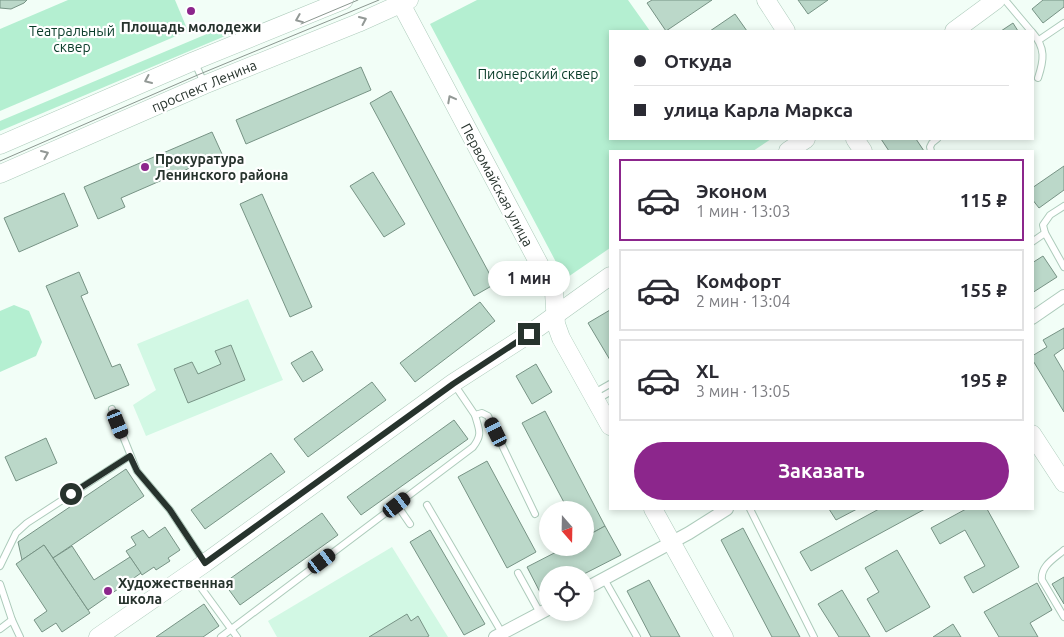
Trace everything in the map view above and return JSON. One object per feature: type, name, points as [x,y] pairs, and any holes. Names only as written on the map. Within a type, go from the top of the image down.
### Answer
[{"type":"street","name":"проспект Ленина","points":[[0,145],[194,61],[344,0]]},
{"type":"street","points":[[766,0],[785,30]]},
{"type":"street","points":[[955,30],[996,0]]},
{"type":"street","name":"проспект Ленина","points":[[0,174],[204,85],[358,23],[403,1]]},
{"type":"street","name":"Первомайская улица","points":[[403,1],[554,292],[556,324],[561,338],[600,395],[609,423]]},
{"type":"street","points":[[790,150],[804,140]]},
{"type":"street","points":[[98,637],[205,563],[453,384],[529,334],[609,277]]},
{"type":"street","points":[[1034,317],[1064,296]]},
{"type":"street","points":[[1034,437],[1063,481]]},
{"type":"street","points":[[654,510],[724,637]]},
{"type":"street","points":[[594,584],[672,542],[725,510]]},
{"type":"street","points":[[498,635],[539,614]]},
{"type":"lane","points":[[1005,0],[1030,30]]},
{"type":"lane","points":[[1039,40],[1064,23]]},
{"type":"lane","points":[[1034,34],[1041,45],[1043,57],[1038,78]]},
{"type":"lane","points":[[194,61],[204,85]]},
{"type":"lane","points":[[1064,206],[1050,215],[1043,225],[1045,233],[1064,267]]},
{"type":"lane","points":[[1034,241],[1045,233]]},
{"type":"lane","points":[[221,637],[473,447],[479,440],[480,432],[476,414],[453,384]]},
{"type":"lane","points":[[600,395],[609,385]]},
{"type":"lane","points":[[112,409],[137,471],[170,510],[205,563]]},
{"type":"lane","points":[[476,414],[488,416],[536,514]]},
{"type":"lane","points":[[0,566],[16,533],[27,523],[130,456]]},
{"type":"lane","points":[[397,505],[410,524]]},
{"type":"lane","points":[[427,505],[498,635]]},
{"type":"lane","points":[[750,510],[814,637]]},
{"type":"lane","points":[[1064,550],[1045,567],[1041,576],[1064,617]]},
{"type":"lane","points":[[190,573],[237,637]]},
{"type":"lane","points":[[518,573],[539,604]]},
{"type":"lane","points":[[604,579],[637,637]]},
{"type":"lane","points":[[0,584],[20,637]]},
{"type":"lane","points":[[0,629],[12,620]]},
{"type":"shaded area","points":[[248,299],[283,380],[146,436],[133,405],[156,390],[137,344]]},
{"type":"shaded area","points":[[392,547],[448,637],[277,637],[268,621]]},
{"type":"green space","name":"Театральный сквер","points":[[68,0],[175,0],[188,31],[0,111],[0,29]]},
{"type":"green space","name":"Пионерский сквер","points":[[477,0],[628,0],[649,30],[609,30],[609,140],[770,140],[754,150],[609,150],[609,249],[565,279],[430,24]]},
{"type":"green space","points":[[233,23],[237,31],[0,131],[0,121]]},
{"type":"green space","points":[[14,305],[29,311],[42,342],[36,356],[0,372],[0,311]]},
{"type":"building","points":[[0,0],[27,0],[11,9],[0,8]]},
{"type":"building","points":[[652,0],[712,0],[667,30],[665,30],[647,3]]},
{"type":"building","points":[[798,0],[828,0],[808,14]]},
{"type":"building","points":[[1043,0],[1064,0],[1064,7],[1043,23],[1032,9]]},
{"type":"building","points":[[735,14],[746,30],[711,30]]},
{"type":"building","points":[[1013,23],[1017,30],[1002,30]]},
{"type":"building","points":[[361,67],[371,90],[246,144],[236,120]]},
{"type":"building","points":[[391,91],[495,284],[474,296],[370,103]]},
{"type":"building","points":[[212,132],[222,154],[121,198],[125,207],[98,219],[84,187]]},
{"type":"building","points":[[882,140],[917,140],[923,150],[888,150]]},
{"type":"building","points":[[1064,166],[1064,190],[1039,208],[1034,202],[1034,187]]},
{"type":"building","points":[[373,172],[405,224],[384,237],[350,186]]},
{"type":"building","points":[[64,193],[78,226],[19,252],[4,218]]},
{"type":"building","points":[[262,194],[312,307],[290,317],[240,204]]},
{"type":"building","points":[[1043,256],[1057,277],[1034,292],[1034,262]]},
{"type":"building","points":[[79,272],[88,293],[81,296],[112,367],[120,364],[129,385],[95,399],[46,286]]},
{"type":"building","points":[[480,302],[495,321],[415,382],[400,363]]},
{"type":"building","points":[[609,311],[609,358],[588,323]]},
{"type":"building","points":[[1064,328],[1064,348],[1054,355],[1064,372],[1064,412],[1034,362],[1034,355],[1047,347],[1043,340]]},
{"type":"building","points":[[231,345],[245,380],[188,403],[174,369],[192,362],[198,374],[221,364],[215,351]]},
{"type":"building","points":[[312,351],[323,370],[303,382],[291,363]]},
{"type":"building","points":[[536,364],[552,392],[532,404],[516,376]]},
{"type":"building","points":[[372,382],[386,400],[308,457],[294,439]]},
{"type":"building","points":[[545,411],[592,501],[563,501],[522,423]]},
{"type":"building","points":[[454,420],[468,439],[361,515],[347,497]]},
{"type":"building","points":[[46,438],[57,463],[16,481],[5,457]]},
{"type":"building","points":[[271,453],[285,472],[205,529],[191,510]]},
{"type":"building","points":[[487,461],[536,552],[507,568],[458,477]]},
{"type":"building","points":[[126,469],[144,496],[53,558],[44,545],[22,560],[18,542]]},
{"type":"building","points":[[594,505],[605,526],[594,532]]},
{"type":"building","points":[[830,510],[855,510],[836,520]]},
{"type":"building","points":[[877,510],[923,510],[811,571],[800,552]]},
{"type":"building","points":[[964,510],[988,510],[1019,567],[973,593],[964,577],[985,566],[965,530],[940,544],[931,528]]},
{"type":"building","points":[[322,513],[338,535],[240,605],[224,583]]},
{"type":"building","points":[[605,526],[621,555],[594,569],[594,566],[539,566],[539,590],[527,567],[548,556],[594,556],[594,532]]},
{"type":"building","points":[[165,527],[180,550],[168,558],[170,561],[156,570],[154,567],[142,575],[126,551],[136,545],[131,537],[143,530],[149,538]]},
{"type":"building","points":[[743,528],[800,637],[772,637],[721,540]]},
{"type":"building","points":[[430,530],[485,624],[464,635],[410,542]]},
{"type":"building","points":[[44,545],[90,613],[62,632],[56,623],[42,632],[34,620],[47,611],[16,564]]},
{"type":"building","points":[[72,546],[94,580],[130,557],[141,573],[88,610],[53,558]]},
{"type":"building","points":[[897,550],[930,607],[886,632],[867,599],[879,592],[865,568]]},
{"type":"building","points":[[1064,577],[1064,604],[1052,584]]},
{"type":"building","points":[[649,580],[680,637],[651,637],[627,591]]},
{"type":"building","points":[[1037,583],[1052,610],[1030,623],[1038,637],[999,637],[984,612]]},
{"type":"building","points":[[842,590],[870,637],[839,637],[818,604]]},
{"type":"building","points":[[204,604],[219,626],[203,637],[156,637]]},
{"type":"building","points":[[407,614],[411,621],[418,616],[429,636],[369,637]]},
{"type":"building","points":[[953,624],[961,637],[933,637]]},
{"type":"tram line","points":[[301,24],[358,0]]},
{"type":"tram line","points":[[0,161],[200,74],[379,0]]},
{"type":"place","name":"Площадь молодежи","points":[[191,11]]},
{"type":"place","name":"Прокуратура Ленинского района","points":[[145,167]]},
{"type":"place","name":"Художественная школа","points":[[108,591]]},
{"type":"route","points":[[71,494],[130,456],[137,471],[170,510],[205,563],[453,384],[529,334]]}]
